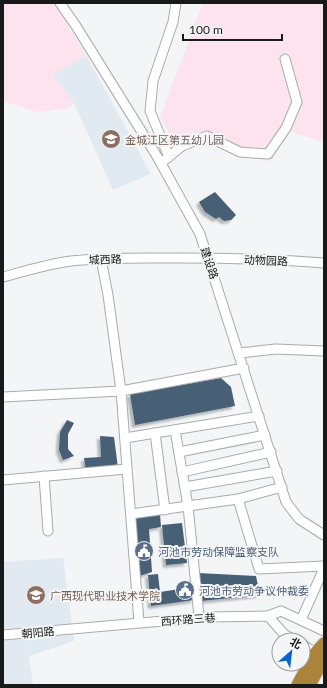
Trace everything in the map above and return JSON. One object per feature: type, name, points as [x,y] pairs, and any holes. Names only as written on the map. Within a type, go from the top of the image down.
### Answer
[{"type":"highway","points":[[309,685],[320,674],[321,651]]},
{"type":"highway","points":[[298,685],[321,651]]},
{"type":"street","name":"建设路","points":[[60,3],[76,26],[161,163],[200,234],[266,435],[286,502],[299,518],[324,535]]},
{"type":"street","points":[[169,157],[150,111],[153,81],[173,22],[176,3]]},
{"type":"street","points":[[161,163],[178,149],[207,136],[240,152],[268,154],[286,128],[297,102],[284,58]]},
{"type":"street","name":"城西路","points":[[3,277],[71,261],[101,259],[209,258]]},
{"type":"street","name":"动物园路","points":[[209,258],[324,263]]},
{"type":"street","points":[[101,259],[108,295],[122,391],[139,622]]},
{"type":"street","points":[[239,353],[276,349],[324,351]]},
{"type":"street","points":[[3,397],[122,391],[244,368]]},
{"type":"street","points":[[125,438],[259,416]]},
{"type":"street","points":[[175,430],[188,506],[200,617]]},
{"type":"street","points":[[155,433],[165,510]]},
{"type":"street","points":[[179,452],[266,435]]},
{"type":"street","points":[[182,472],[271,452]]},
{"type":"street","points":[[3,480],[127,469]]},
{"type":"street","points":[[185,487],[277,471]]},
{"type":"street","points":[[44,476],[48,532]]},
{"type":"street","points":[[131,514],[238,500],[282,487]]},
{"type":"street","points":[[238,500],[259,569],[324,567],[301,620]]},
{"type":"street","name":"西环路三巷","points":[[73,628],[200,617],[268,616],[281,611],[324,631]]},
{"type":"street","points":[[268,616],[282,632]]},
{"type":"street","name":"朝阳路","points":[[3,635],[73,628]]},
{"type":"street","points":[[311,648],[321,651]]},
{"type":"shaded area","points":[[3,3],[54,3],[86,55],[53,75],[74,103],[69,108],[37,112],[3,101]]},
{"type":"shaded area","points":[[203,3],[324,3],[324,142],[289,131],[271,161],[237,156],[231,150],[207,140],[181,154],[160,117]]},
{"type":"shaded area","name":"金城江区第五幼儿园","points":[[86,55],[151,174],[113,190],[74,103],[53,75]]},
{"type":"shaded area","name":"广西现代职业技术学院","points":[[63,558],[74,641],[29,656],[33,685],[3,685],[3,562]]},
{"type":"building","points":[[215,192],[236,215],[231,220],[224,221],[219,217],[216,219],[205,212],[199,202]]},
{"type":"building","points":[[221,378],[231,387],[235,406],[135,425],[130,394]]},
{"type":"building","points":[[67,420],[74,423],[68,434],[68,449],[74,456],[63,460],[59,450],[60,432]]},
{"type":"building","points":[[100,436],[114,437],[118,468],[86,471],[84,458],[101,457]]},
{"type":"building","name":"河池市劳动保障监察支队","points":[[160,514],[161,527],[149,529],[152,572],[139,576],[135,517]]},
{"type":"building","points":[[182,523],[187,563],[166,565],[162,525]]},
{"type":"building","points":[[198,573],[256,576],[260,595],[201,601]]},
{"type":"building","name":"河池市劳动争议仲裁委","points":[[158,574],[160,592],[193,587],[194,600],[151,606],[148,575]]},
{"type":"place","name":"金城江区第五幼儿园","points":[[111,139]]},
{"type":"place","name":"河池市劳动保障监察支队","points":[[144,551]]},
{"type":"place","name":"河池市劳动争议仲裁委","points":[[185,590]]},
{"type":"place","name":"广西现代职业技术学院","points":[[36,595]]}]
